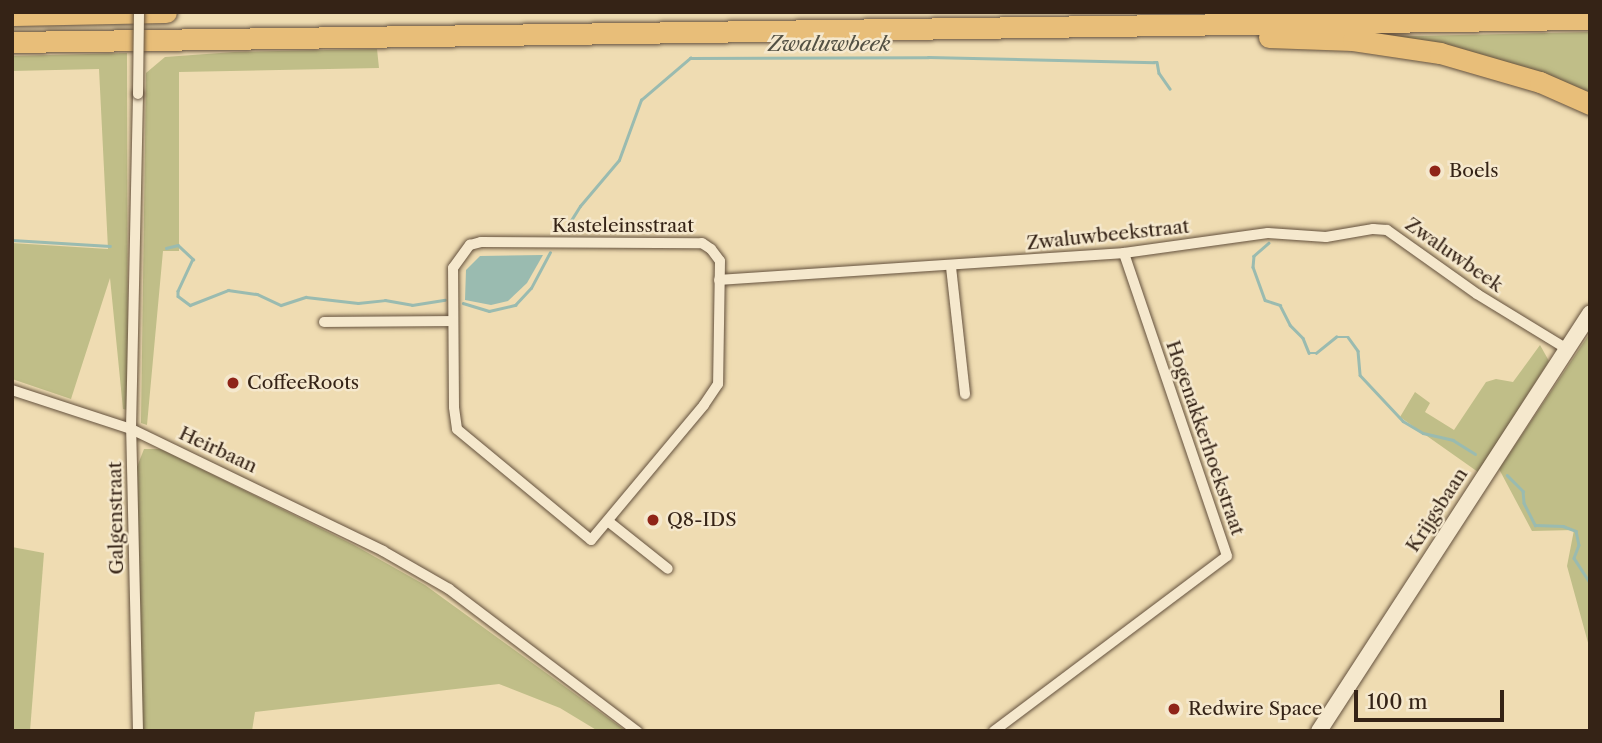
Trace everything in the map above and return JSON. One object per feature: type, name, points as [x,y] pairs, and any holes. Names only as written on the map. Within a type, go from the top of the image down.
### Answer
[{"type":"highway","points":[[12,15],[166,12]]},
{"type":"highway","points":[[12,42],[1590,19]]},
{"type":"highway","points":[[1188,25],[1221,36],[1353,40],[1440,53],[1539,82],[1590,104]]},
{"type":"main road","name":"Krijgsbaan","points":[[1319,731],[1590,313]]},
{"type":"street","points":[[12,390],[131,429],[139,12]]},
{"type":"street","name":"Zwaluwbeek","points":[[1268,233],[1326,237],[1373,229],[1387,230],[1477,294],[1567,349]]},
{"type":"street","name":"Zwaluwbeekstraat","points":[[719,280],[951,267],[1124,253],[1268,233]]},
{"type":"street","name":"Kasteleinsstraat","points":[[481,242],[702,243],[712,249],[720,261],[719,280],[718,384],[609,522],[591,540],[461,435],[454,420],[453,268],[470,245],[481,242]]},
{"type":"street","name":"Hogenakkerhoekstraat","points":[[994,731],[1227,556],[1124,253]]},
{"type":"street","points":[[951,267],[965,394]]},
{"type":"street","points":[[324,323],[453,321]]},
{"type":"street","name":"Galgenstraat","points":[[131,429],[138,731]]},
{"type":"street","name":"Heirbaan","points":[[131,429],[311,514],[449,589],[637,731]]},
{"type":"street","points":[[609,522],[668,569]]},
{"type":"shaded area","points":[[1590,32],[1590,99],[1370,37]]},
{"type":"shaded area","points":[[377,49],[379,68],[179,72],[179,251],[163,251],[147,425],[141,423],[146,73],[165,57],[234,52]]},
{"type":"shaded area","points":[[127,53],[128,410],[123,409],[110,278],[71,399],[12,379],[12,243],[108,249],[99,69],[12,71],[12,56]]},
{"type":"shaded area","points":[[1590,333],[1590,650],[1567,566],[1574,530],[1532,531],[1499,469]]},
{"type":"shaded area","points":[[1540,345],[1549,361],[1478,472],[1400,417],[1415,392],[1430,403],[1425,412],[1454,430],[1486,382],[1496,379],[1513,382]]},
{"type":"shaded area","points":[[144,449],[160,449],[175,456],[354,545],[425,585],[626,731],[598,731],[560,708],[499,684],[255,712],[252,731],[142,731],[137,467]]},
{"type":"shaded area","points":[[12,547],[44,553],[30,731],[12,731]]},
{"type":"water","points":[[543,255],[527,283],[508,301],[491,305],[465,300],[466,270],[480,256]]},
{"type":"waterway","name":"Zwaluwbeek","points":[[565,230],[580,206],[619,160],[641,100],[690,58],[928,57],[1157,62],[1159,73],[1170,89]]},
{"type":"waterway","name":"Zwaluwbeek","points":[[12,240],[110,246]]},
{"type":"waterway","name":"Zwaluwbeek","points":[[1269,243],[1254,256],[1253,267],[1265,300],[1280,305],[1290,325],[1303,338],[1309,353],[1316,353],[1336,337],[1348,337],[1358,351],[1360,375],[1403,421],[1423,433],[1453,440],[1475,454]]},
{"type":"waterway","name":"Zwaluwbeek","points":[[166,248],[178,245],[193,259],[178,291],[178,296],[190,305],[228,290],[257,294],[281,305],[306,297],[358,303],[385,300],[412,305],[445,300]]},
{"type":"waterway","name":"Zwaluwbeek","points":[[463,303],[489,311],[515,305],[531,288],[550,253]]},
{"type":"waterway","name":"Zwaluwbeek","points":[[1507,475],[1523,491],[1524,503],[1535,525],[1563,526],[1576,531],[1579,545],[1574,558],[1590,583]]},
{"type":"place","name":"Boels","points":[[1435,171]]},
{"type":"place","name":"CoffeeRoots","points":[[233,383]]},
{"type":"place","name":"Q8-IDS","points":[[653,520]]},
{"type":"place","name":"Redwire Space","points":[[1174,709]]}]
